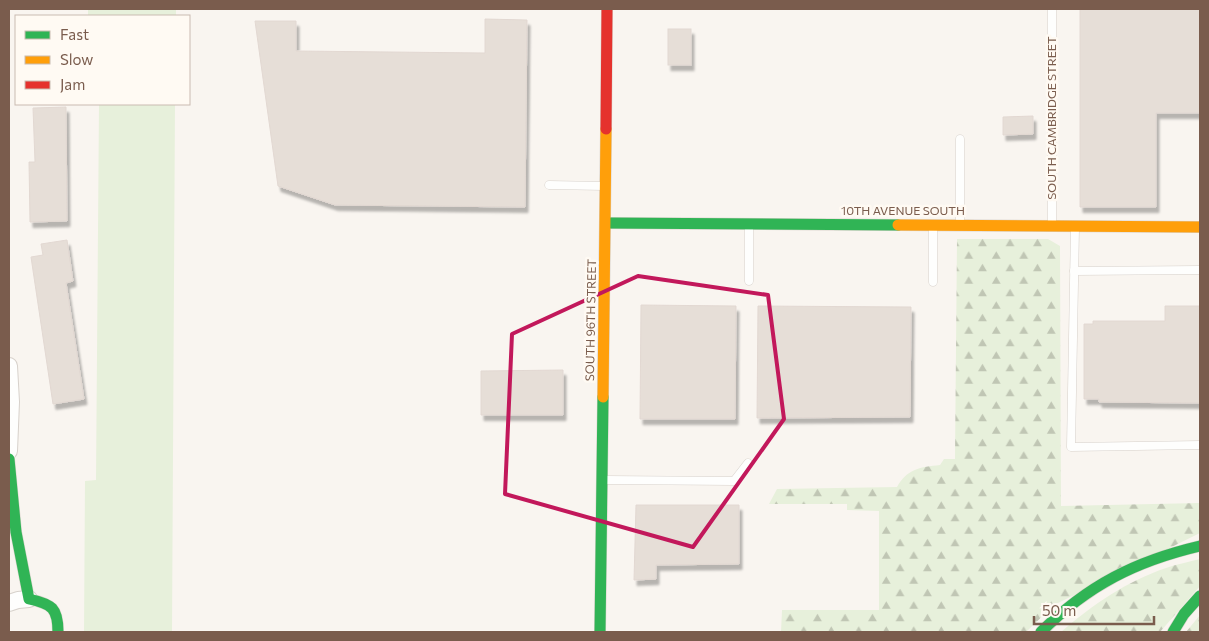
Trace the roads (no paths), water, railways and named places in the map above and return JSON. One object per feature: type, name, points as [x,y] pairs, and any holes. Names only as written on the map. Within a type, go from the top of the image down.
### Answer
[{"type":"main road","name":"SOUTH 96TH STREET","points":[[600,632],[607,186],[607,9]]},
{"type":"main road","name":"10TH AVENUE SOUTH","points":[[606,223],[1200,227]]},
{"type":"main road","points":[[9,459],[16,532],[29,599],[44,602],[54,608],[58,616],[58,632]]},
{"type":"main road","points":[[1041,632],[1070,605],[1125,570],[1158,556],[1200,546]]},
{"type":"main road","points":[[1173,632],[1184,614],[1200,596]]},
{"type":"street","points":[[9,366],[12,402],[9,451]]},
{"type":"street","points":[[9,603],[29,599]]},
{"type":"lane","name":"SOUTH CAMBRIDGE STREET","points":[[1052,9],[1052,226]]},
{"type":"lane","points":[[960,140],[960,226]]},
{"type":"lane","points":[[549,185],[607,186]]},
{"type":"lane","points":[[749,282],[750,224]]},
{"type":"lane","points":[[933,226],[933,282]]},
{"type":"lane","points":[[1075,226],[1072,447],[1200,445]]},
{"type":"lane","points":[[1074,272],[1200,270]]},
{"type":"lane","points":[[602,480],[734,481],[748,463]]}]
